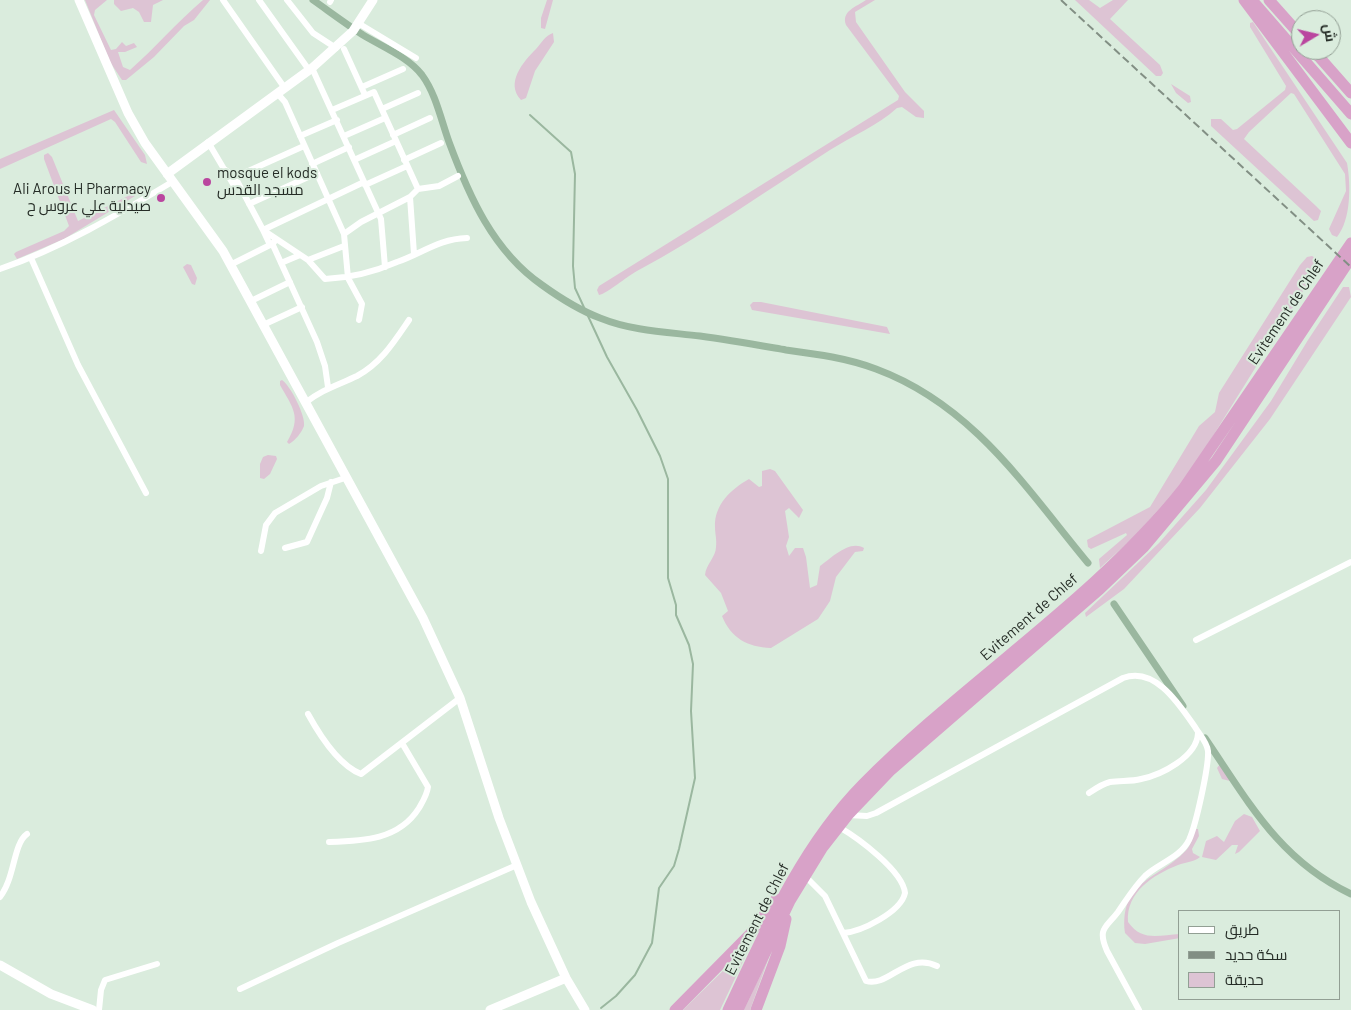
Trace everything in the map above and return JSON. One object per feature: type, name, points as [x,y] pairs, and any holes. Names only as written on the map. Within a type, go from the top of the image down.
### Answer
[{"type":"highway","points":[[1244,0],[1351,143]]},
{"type":"highway","points":[[1252,0],[1351,114]]},
{"type":"highway","points":[[1268,0],[1291,25]]},
{"type":"highway","points":[[1322,60],[1351,93]]},
{"type":"highway","name":"Evitement de Chlef","points":[[738,1010],[790,902],[801,874],[848,815],[891,770],[1093,596],[1144,547],[1216,461],[1344,263],[1351,243]]},
{"type":"highway","name":"Evitement de Chlef","points":[[728,1010],[801,874],[815,844],[862,784],[1106,570],[1159,519],[1183,489],[1344,263]]},
{"type":"highway","points":[[674,1010],[750,934],[801,874]]},
{"type":"highway","points":[[756,1010],[780,946],[790,902]]},
{"type":"main road","points":[[80,0],[128,113],[166,174],[207,228],[230,265],[345,478],[416,604],[460,698],[499,818],[531,902],[566,978],[585,1010]]},
{"type":"main road","points":[[166,174],[340,48],[373,0]]},
{"type":"main road","points":[[0,965],[50,994],[93,1010]]},
{"type":"main road","points":[[490,1010],[566,978]]},
{"type":"street","points":[[223,0],[281,90],[344,234],[348,278],[361,299],[359,320]]},
{"type":"street","points":[[259,0],[310,69],[332,110],[381,219],[385,266]]},
{"type":"street","points":[[287,0],[314,33],[340,48],[365,95]]},
{"type":"street","points":[[358,24],[416,58]]},
{"type":"street","points":[[362,87],[403,69]]},
{"type":"street","points":[[370,84],[418,189]]},
{"type":"street","points":[[332,110],[374,92]]},
{"type":"street","points":[[382,109],[418,93]]},
{"type":"street","points":[[344,136],[386,118]]},
{"type":"street","points":[[354,160],[430,118]]},
{"type":"street","points":[[300,136],[336,120]]},
{"type":"street","points":[[208,142],[233,184],[241,189]]},
{"type":"street","points":[[263,230],[406,163],[441,143]]},
{"type":"street","points":[[235,177],[304,146]]},
{"type":"street","points":[[312,164],[349,148]]},
{"type":"street","points":[[224,169],[235,177],[263,230],[273,243],[302,307],[325,366],[328,387]]},
{"type":"street","points":[[249,204],[317,173]]},
{"type":"street","points":[[344,234],[378,213],[410,198],[418,189],[439,186],[458,176]]},
{"type":"street","points":[[0,269],[31,258],[123,211],[172,182]]},
{"type":"street","points":[[410,198],[414,254]]},
{"type":"street","points":[[273,243],[308,260],[325,279],[348,278],[385,266],[448,240],[467,238]]},
{"type":"street","points":[[230,265],[273,243]]},
{"type":"street","points":[[308,260],[344,246]]},
{"type":"street","points":[[281,263],[300,255]]},
{"type":"street","points":[[31,258],[78,365],[146,493]]},
{"type":"street","points":[[251,301],[290,282]]},
{"type":"street","points":[[262,325],[302,307]]},
{"type":"street","points":[[305,403],[328,387],[357,376],[384,357],[410,320]]},
{"type":"street","points":[[261,551],[266,526],[275,513],[313,490],[345,478]]},
{"type":"street","points":[[285,548],[307,542],[327,498],[331,482]]},
{"type":"street","points":[[1196,640],[1351,562]]},
{"type":"street","points":[[848,815],[867,816],[876,813],[1132,674],[1143,675],[1164,688],[1174,698],[1207,747],[1208,757],[1188,842],[1176,856],[1144,877],[1103,930],[1103,943],[1139,1010]]},
{"type":"street","points":[[308,714],[340,758],[359,774],[367,772],[460,698]]},
{"type":"street","points":[[1089,793],[1110,782],[1141,779],[1165,770],[1192,750],[1197,741],[1198,733]]},
{"type":"street","points":[[329,842],[356,841],[387,835],[403,827],[416,814],[425,798],[428,787],[402,743]]},
{"type":"street","points":[[839,827],[876,854],[903,884],[905,893],[902,902],[882,917],[863,928],[843,933]]},
{"type":"street","points":[[0,897],[11,876],[19,843],[27,834]]},
{"type":"street","points":[[240,989],[338,943],[517,865]]},
{"type":"street","points":[[801,874],[825,896],[866,981],[876,981],[920,962],[937,966]]},
{"type":"street","points":[[99,1010],[101,990],[105,980],[157,964]]},
{"type":"green space","points":[[85,0],[107,0],[95,10],[94,15],[111,50],[116,49],[122,42],[126,46],[134,43],[137,47],[125,52],[118,52],[123,67],[130,70],[203,0],[210,0],[194,20],[184,26],[154,57],[126,80],[122,80],[110,62]]},
{"type":"green space","points":[[114,0],[163,0],[153,5],[151,22],[144,22],[139,12],[133,8],[121,11],[114,4]]},
{"type":"green space","points":[[547,0],[553,0],[545,29],[541,28],[541,18]]},
{"type":"green space","points":[[866,0],[875,0],[855,12],[856,22],[905,92],[924,111],[924,118],[916,117],[902,107],[897,108],[711,228],[599,295],[597,290],[599,286],[898,100],[899,96],[846,25],[847,13]]},
{"type":"green space","points":[[1075,0],[1089,0],[1100,8],[1113,0],[1128,0],[1110,19],[1160,65],[1163,73],[1161,76],[1156,76]]},
{"type":"green space","points":[[1253,22],[1347,163],[1349,202],[1342,230],[1337,237],[1332,235],[1329,229],[1346,191],[1345,174],[1294,94],[1291,93],[1249,132],[1244,139],[1321,211],[1318,220],[1314,221],[1211,126],[1211,119],[1221,119],[1233,130],[1237,129],[1285,90],[1286,86],[1250,27],[1250,23]]},
{"type":"green space","points":[[553,33],[554,42],[535,71],[526,98],[521,100],[515,87],[515,80],[521,66],[544,40]]},
{"type":"green space","points":[[1171,84],[1190,96],[1191,102],[1188,103],[1176,93]]},
{"type":"green space","points":[[114,110],[145,155],[147,164],[141,162],[115,122],[111,119],[0,169],[0,159]]},
{"type":"green space","points":[[48,153],[52,157],[78,221],[132,194],[135,196],[64,239],[17,259],[14,254],[16,252],[64,231],[69,226],[44,159],[44,155]]},
{"type":"green space","points":[[1312,256],[1317,259],[1318,267],[1188,476],[1135,536],[1100,568],[1099,559],[1127,535],[1126,533],[1091,549],[1088,547],[1087,540],[1150,507],[1199,426],[1215,412],[1219,393],[1300,265],[1307,257]]},
{"type":"green space","points":[[187,264],[191,265],[197,278],[195,285],[192,284],[183,267]]},
{"type":"green space","points":[[1343,287],[1349,287],[1351,297],[1270,419],[1200,508],[1124,589],[1086,617],[1085,613],[1159,543],[1206,490],[1271,401]]},
{"type":"green space","points":[[753,302],[887,327],[890,334],[752,310],[750,305]]},
{"type":"green space","points":[[282,380],[297,401],[304,421],[300,434],[289,444],[287,442],[292,433],[295,419],[292,407],[280,385]]},
{"type":"green space","points":[[268,455],[276,456],[277,459],[270,474],[264,479],[260,478],[260,464],[263,457]]},
{"type":"green space","points":[[770,469],[775,471],[803,510],[799,518],[789,508],[785,511],[789,537],[786,546],[789,556],[795,548],[803,548],[810,588],[817,585],[820,566],[835,554],[853,546],[864,548],[863,551],[855,552],[836,577],[830,601],[818,619],[771,648],[754,646],[735,636],[722,616],[728,611],[721,593],[705,575],[707,567],[716,551],[715,519],[725,498],[749,479],[759,487],[762,486],[762,471]]},
{"type":"green space","points":[[1220,764],[1231,779],[1230,781],[1222,779],[1217,768]]},
{"type":"green space","points":[[1244,814],[1252,817],[1260,831],[1235,854],[1238,845],[1232,845],[1216,860],[1202,857],[1206,841],[1217,836],[1224,842],[1235,821]]},
{"type":"green space","points":[[1195,829],[1198,829],[1199,836],[1192,849],[1193,853],[1200,857],[1159,874],[1143,886],[1136,893],[1129,911],[1128,922],[1139,932],[1151,936],[1178,934],[1178,938],[1145,944],[1135,943],[1125,933],[1125,915],[1135,890],[1177,859],[1188,848]]},
{"type":"green space","points":[[756,934],[720,1010],[683,1010],[734,960]]},
{"type":"green space","points":[[769,957],[750,1010],[744,1010]]},
{"type":"waterway","points":[[313,0],[363,35],[410,63],[422,75],[435,99],[449,142],[474,202],[496,239],[510,256],[542,285],[585,311],[624,326],[831,357],[876,369],[910,385],[941,404],[969,426],[995,451],[1088,563]]},
{"type":"waterway","points":[[530,115],[571,152],[575,174],[573,266],[575,288],[607,357],[660,456],[668,479],[668,578],[676,605],[676,615],[689,645],[693,664],[691,711],[695,778],[679,849],[674,866],[659,888],[652,943],[635,975],[616,996],[601,1008]]},
{"type":"waterway","points":[[1114,604],[1183,706]]},
{"type":"waterway","points":[[1205,738],[1267,827],[1304,864],[1326,880],[1351,894]]},
{"type":"railway","points":[[1061,0],[1351,267]]},
{"type":"place","name":"mosque el kods مسجد القدس","points":[[207,182]]},
{"type":"place","name":"Ali Arous H Pharmacy صيدلية علي عروس ح","points":[[161,198]]}]
